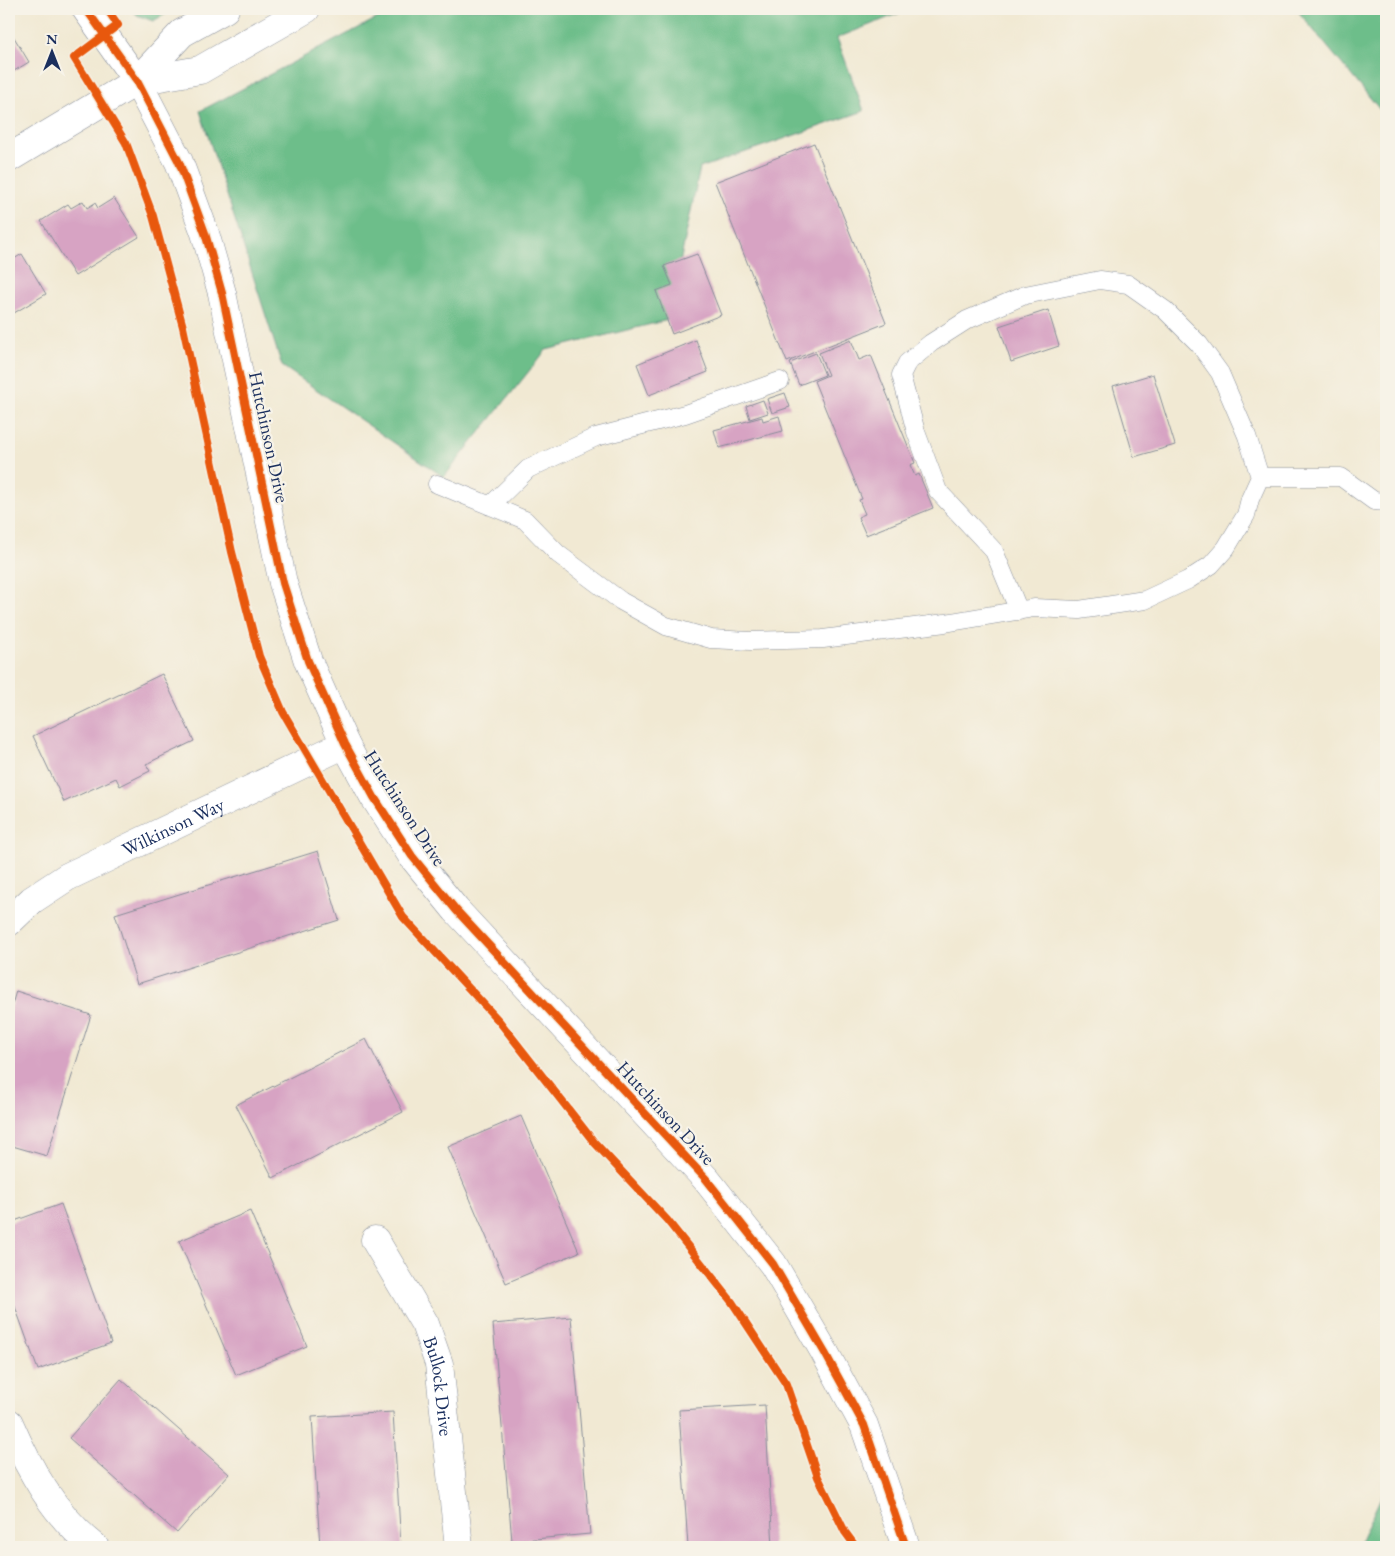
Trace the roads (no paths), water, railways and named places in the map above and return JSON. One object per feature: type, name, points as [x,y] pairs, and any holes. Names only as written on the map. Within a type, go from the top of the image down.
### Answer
[{"type":"street","name":"Hutchinson Drive","points":[[86,9],[137,81],[179,162],[206,233],[222,293],[283,583],[308,661],[345,744],[374,798],[412,856],[451,904],[706,1179],[773,1264],[864,1425],[906,1547]]},
{"type":"street","points":[[9,158],[137,81],[182,34],[225,9]]},
{"type":"street","points":[[137,81],[200,70],[306,9]]},
{"type":"street","name":"Wilkinson Way","points":[[9,922],[32,900],[67,877],[345,744]]},
{"type":"street","name":"Bullock Drive","points":[[375,1240],[425,1324],[439,1364],[459,1547]]},
{"type":"street","points":[[9,1423],[28,1468],[54,1506],[95,1547]]},
{"type":"lane","points":[[437,484],[525,520],[558,554],[621,601],[666,626],[711,639],[750,641],[823,639],[945,623],[1019,611],[1034,608],[1079,610],[1145,600],[1188,580],[1211,565],[1226,548],[1246,515],[1250,499],[1260,477],[1247,436],[1220,373],[1199,344],[1165,310],[1128,284],[1100,280],[1025,295],[967,320],[931,343],[907,363],[901,375],[916,432],[938,491],[994,551],[1019,611]]},
{"type":"lane","points":[[490,506],[528,469],[596,437],[685,414],[780,381]]},
{"type":"lane","points":[[1260,477],[1341,477],[1374,501],[1386,502]]}]
